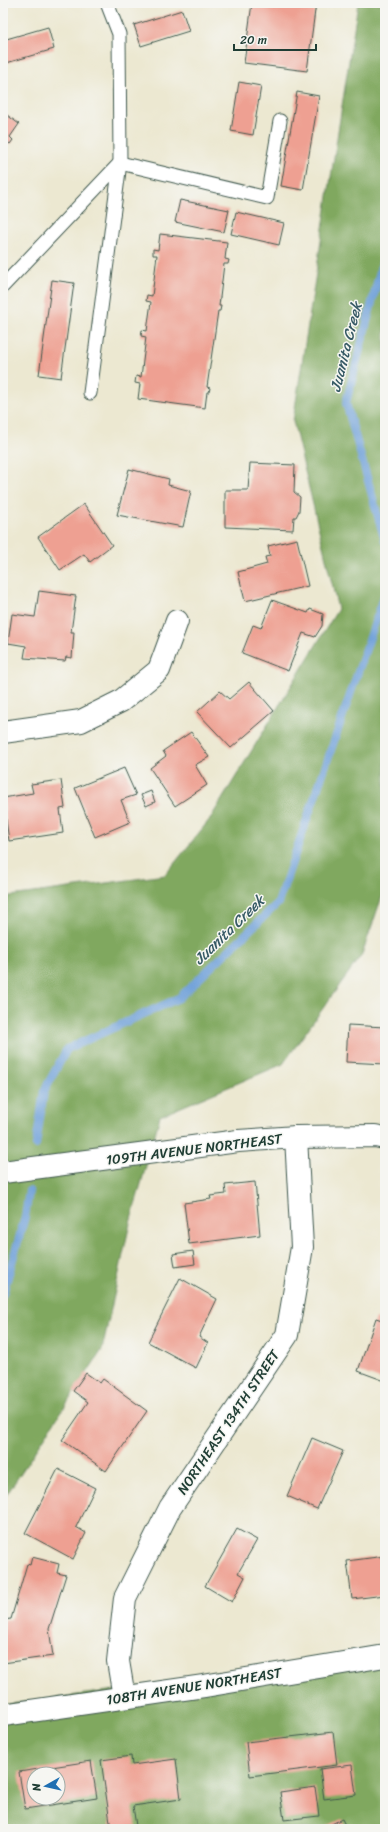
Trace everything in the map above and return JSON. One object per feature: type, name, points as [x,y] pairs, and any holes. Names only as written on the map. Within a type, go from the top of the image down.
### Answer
[{"type":"street","points":[[3,732],[81,720],[121,701],[159,670],[177,621]]},
{"type":"street","name":"109TH AVENUE NORTHEAST","points":[[3,1172],[238,1141],[296,1137],[375,1136],[385,1138]]},
{"type":"street","name":"NORTHEAST 134TH STREET","points":[[124,1697],[118,1661],[125,1598],[170,1508],[287,1335],[302,1247],[296,1137]]},
{"type":"street","name":"108TH AVENUE NORTHEAST","points":[[3,1715],[385,1656]]},
{"type":"lane","points":[[90,392],[120,164],[118,34],[107,3]]},
{"type":"lane","points":[[120,164],[267,198],[280,121]]},
{"type":"lane","points":[[3,286],[120,164]]},
{"type":"green space","points":[[358,3],[385,3],[385,888],[362,954],[283,1064],[160,1116],[130,1223],[102,1350],[5,1497],[3,1503],[3,897],[165,875],[210,819],[338,609],[293,421]]},
{"type":"green space","points":[[385,1654],[385,1829],[3,1829],[3,1705]]},
{"type":"building","points":[[252,3],[316,3],[307,71],[244,63]]},
{"type":"building","points":[[182,10],[189,31],[141,46],[134,25]]},
{"type":"building","points":[[48,27],[54,49],[3,64],[3,40]]},
{"type":"building","points":[[239,82],[261,86],[253,135],[231,131]]},
{"type":"building","points":[[297,92],[319,96],[303,190],[281,186]]},
{"type":"building","points":[[3,112],[19,124],[10,137],[13,140],[10,144],[6,141],[3,145]]},
{"type":"building","points":[[180,200],[229,210],[224,232],[175,222]]},
{"type":"building","points":[[236,212],[284,223],[279,245],[231,234]]},
{"type":"building","points":[[160,234],[227,242],[225,259],[229,260],[228,264],[224,264],[219,306],[221,306],[220,311],[218,311],[207,387],[210,388],[209,392],[207,392],[205,408],[138,399],[140,384],[135,383],[136,376],[141,377],[146,337],[141,336],[142,330],[147,331],[151,302],[146,301],[147,295],[152,296],[157,255],[153,255],[153,249],[158,250]]},
{"type":"building","points":[[52,280],[74,283],[61,378],[39,375]]},
{"type":"building","points":[[250,463],[295,465],[294,492],[300,497],[299,511],[296,517],[294,517],[293,530],[225,527],[225,490],[248,490]]},
{"type":"building","points":[[129,469],[169,479],[168,485],[191,491],[183,527],[117,515]]},
{"type":"building","points":[[84,504],[112,545],[90,562],[84,554],[60,570],[38,537]]},
{"type":"building","points":[[297,539],[308,586],[245,601],[238,572],[267,564],[265,557],[270,556],[268,546]]},
{"type":"building","points":[[39,591],[76,596],[71,632],[74,632],[72,658],[66,657],[65,661],[24,658],[26,646],[8,643],[12,614],[35,617]]},
{"type":"building","points":[[272,600],[308,613],[310,609],[323,614],[322,626],[315,637],[303,633],[288,671],[242,653],[253,625],[261,628]]},
{"type":"building","points":[[249,682],[274,711],[231,748],[197,712],[220,691],[229,699]]},
{"type":"building","points":[[191,732],[209,757],[195,765],[207,785],[175,806],[150,768],[166,756],[163,751]]},
{"type":"building","points":[[124,768],[136,795],[121,800],[130,822],[95,837],[75,788]]},
{"type":"building","points":[[61,780],[65,808],[60,809],[63,833],[9,841],[3,798],[33,793],[31,784]]},
{"type":"building","points":[[151,791],[155,802],[146,806],[141,795]]},
{"type":"building","points":[[348,1025],[385,1027],[385,1064],[346,1062]]},
{"type":"building","points":[[255,1182],[260,1235],[189,1244],[184,1203],[211,1199],[210,1196],[226,1194],[225,1185]]},
{"type":"building","points":[[193,1251],[195,1264],[175,1267],[173,1254]]},
{"type":"building","points":[[180,1278],[217,1299],[199,1337],[208,1343],[196,1368],[148,1342]]},
{"type":"building","points":[[376,1318],[385,1321],[385,1381],[358,1371]]},
{"type":"building","points":[[86,1373],[100,1383],[103,1379],[147,1411],[106,1471],[62,1440],[88,1402],[73,1391]]},
{"type":"building","points":[[312,1438],[343,1451],[317,1509],[287,1496]]},
{"type":"building","points":[[58,1469],[95,1488],[76,1527],[86,1533],[73,1559],[25,1533]]},
{"type":"building","points":[[237,1529],[257,1540],[238,1573],[245,1577],[232,1602],[205,1586]]},
{"type":"building","points":[[385,1556],[385,1595],[352,1599],[347,1561]]},
{"type":"building","points":[[32,1557],[59,1564],[57,1573],[66,1575],[49,1629],[53,1656],[3,1663],[3,1620],[11,1619],[27,1564],[30,1565]]},
{"type":"building","points":[[333,1732],[337,1765],[250,1776],[246,1742]]},
{"type":"building","points":[[131,1756],[132,1765],[176,1759],[181,1799],[133,1806],[136,1826],[111,1829],[101,1760]]},
{"type":"building","points":[[91,1761],[97,1798],[66,1803],[66,1766],[58,1766]]},
{"type":"building","points":[[352,1765],[356,1795],[324,1799],[320,1769]]},
{"type":"building","points":[[26,1771],[26,1806],[45,1806],[25,1809],[19,1772]]},
{"type":"building","points":[[315,1787],[319,1816],[284,1820],[280,1792]]},
{"type":"building","points":[[342,1819],[347,1829],[321,1829]]},
{"type":"waterway","name":"Juanita Creek","points":[[385,252],[346,403],[385,541]]},
{"type":"waterway","name":"Juanita Creek","points":[[36,1145],[44,1091],[67,1049],[179,998],[278,903],[385,594]]},
{"type":"waterway","name":"Juanita Creek","points":[[3,1294],[25,1217],[29,1191]]}]
